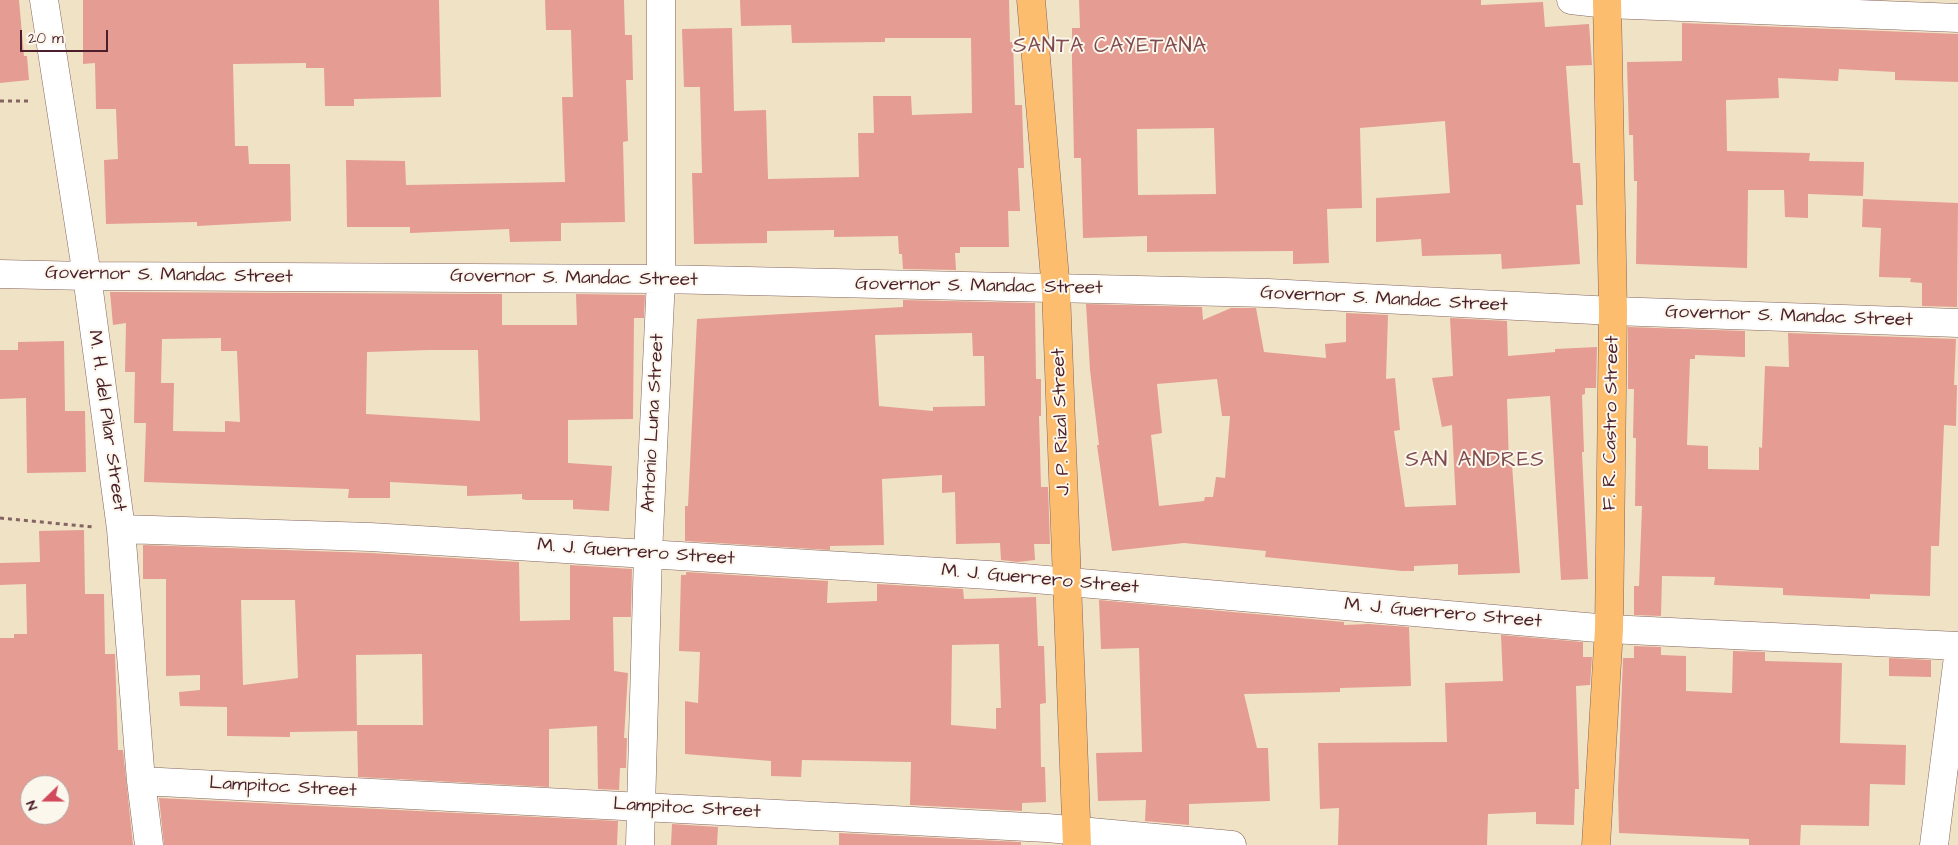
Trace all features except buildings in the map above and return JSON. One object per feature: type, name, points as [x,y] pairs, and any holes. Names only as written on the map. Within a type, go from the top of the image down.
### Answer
[{"type":"main road","name":"J. P. Rizal Street","points":[[1031,0],[1056,290],[1069,582],[1077,838]]},
{"type":"main road","name":"F. R. Castro Street","points":[[1596,845],[1609,629],[1613,312],[1607,2]]},
{"type":"street","name":"M. H. del Pilar Street","points":[[44,0],[86,276],[121,529],[141,781],[149,845]]},
{"type":"street","name":"Antonio Luna Street","points":[[640,845],[648,554],[661,278],[661,0]]},
{"type":"street","points":[[1571,0],[1958,18]]},
{"type":"street","name":"Governor S. Mandac Street","points":[[0,274],[661,278],[1056,290],[1268,294],[1613,312],[1958,323]]},
{"type":"street","name":"M. J. Guerrero Street","points":[[121,529],[370,537],[988,575],[1609,629],[1958,646]]},
{"type":"street","points":[[1934,845],[1958,657]]},
{"type":"street","name":"Lampitoc Street","points":[[141,781],[640,807],[1077,838],[1232,845]]},
{"type":"path","points":[[0,518],[121,529]]},
{"type":"district","name":"SANTA CAYETANA","points":[[1110,48]]},
{"type":"district","name":"SAN ANDRES","points":[[1475,462]]}]
